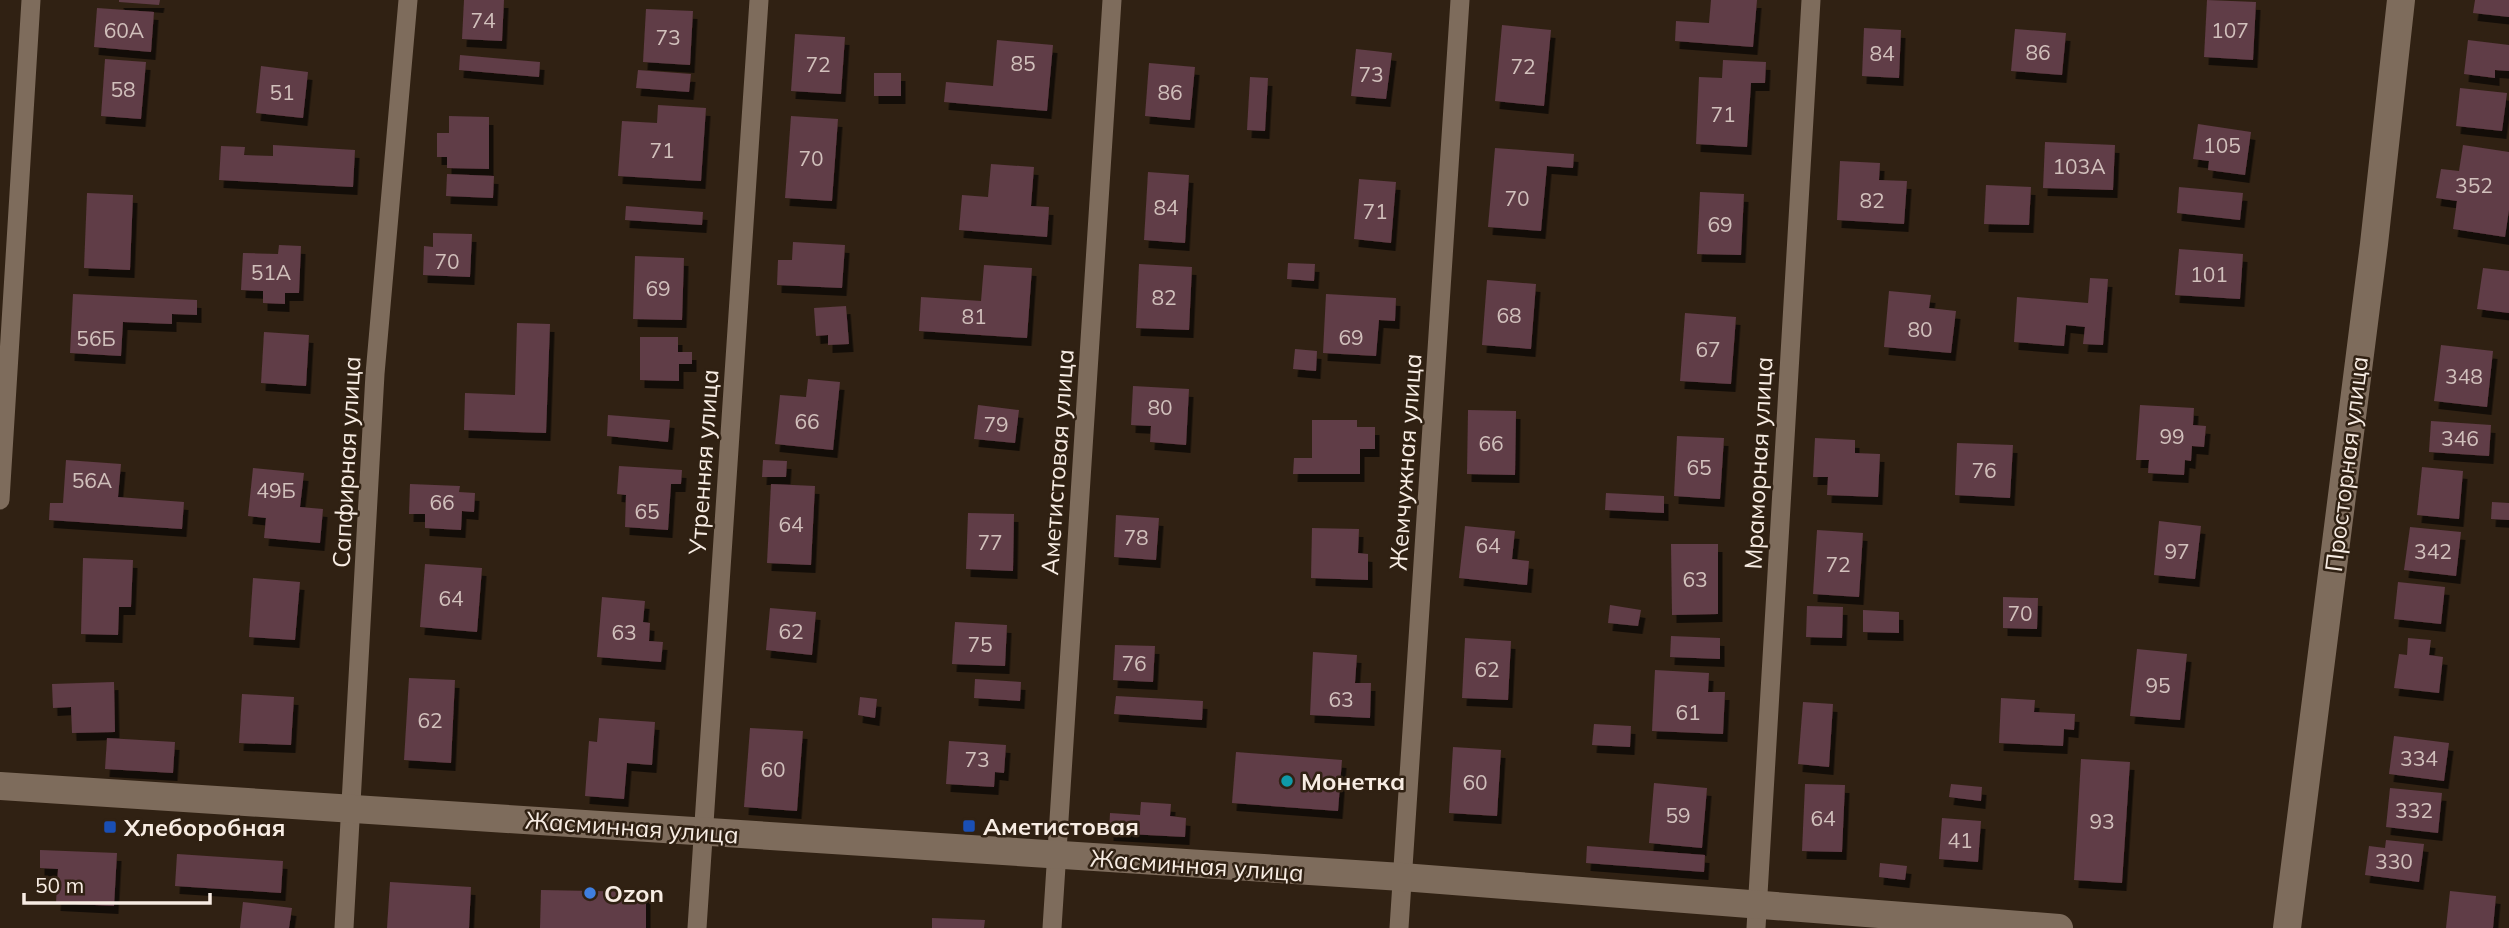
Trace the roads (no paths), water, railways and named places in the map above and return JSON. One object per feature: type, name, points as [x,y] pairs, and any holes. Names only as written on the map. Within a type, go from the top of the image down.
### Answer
[{"type":"street","points":[[0,500],[32,0]]},
{"type":"street","name":"Сапфирная улица","points":[[344,928],[375,374],[408,0]]},
{"type":"street","name":"Утренняя улица","points":[[697,928],[760,0]]},
{"type":"street","name":"Аметистовая улица","points":[[1052,928],[1112,0]]},
{"type":"street","name":"Жемчужная улица","points":[[1399,928],[1460,0]]},
{"type":"street","name":"Мраморная улица","points":[[1757,916],[1811,0]]},
{"type":"street","name":"Просторная улица","points":[[2287,928],[2374,244],[2401,0]]},
{"type":"street","name":"Жасминная улица","points":[[0,786],[1402,877],[1757,916],[2059,928]]},
{"type":"place","name":"Монетка","points":[[1287,781]]},
{"type":"place","name":"Аметистовая","points":[[969,826]]},
{"type":"place","name":"Хлеборобная","points":[[110,827]]},
{"type":"place","name":"Ozon","points":[[590,893]]}]
